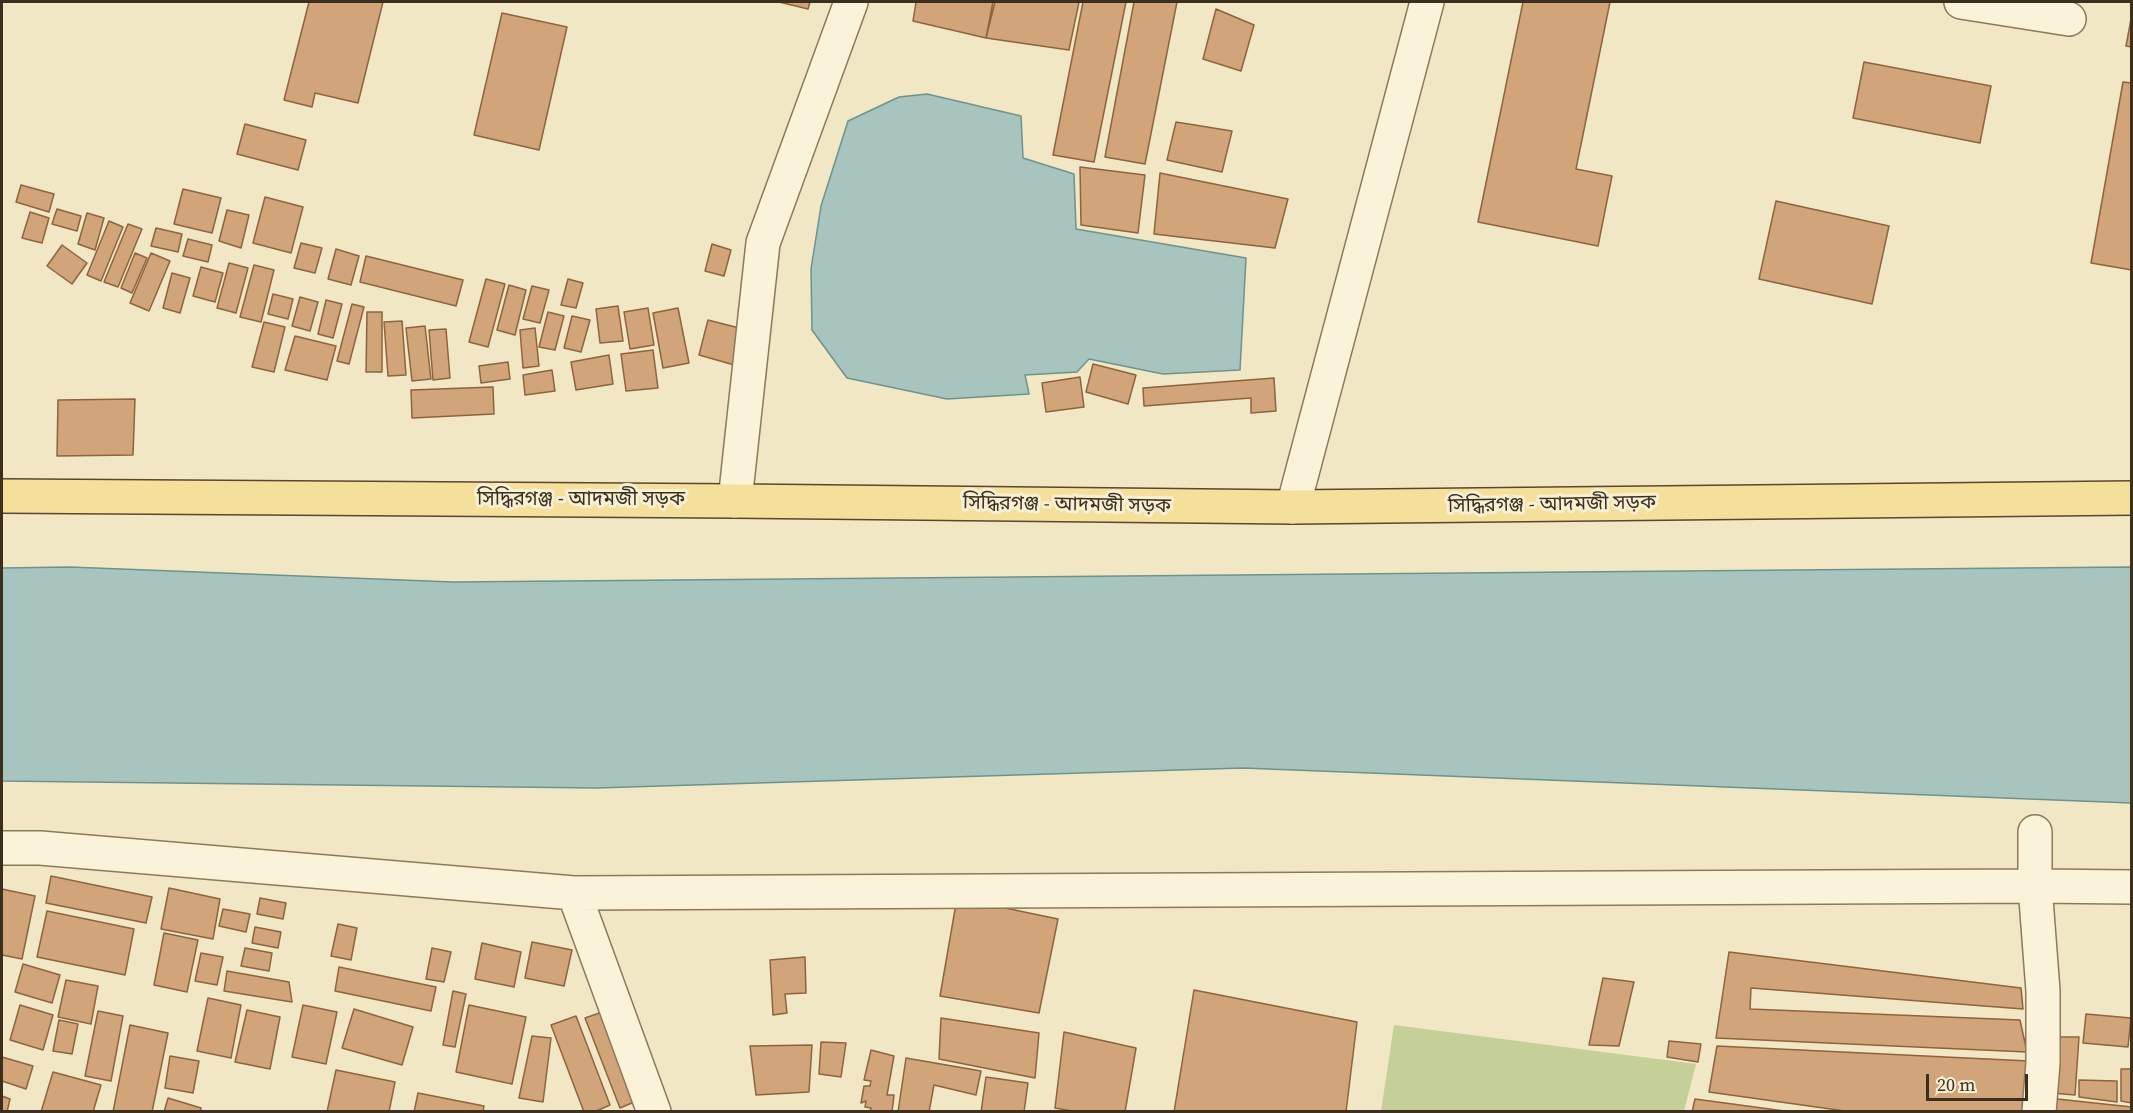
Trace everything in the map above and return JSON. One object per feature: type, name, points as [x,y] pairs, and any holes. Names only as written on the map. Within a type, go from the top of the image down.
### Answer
[{"type":"main road","name":"সিদ্ধিরগঞ্জ - আদমজী সড়ক","points":[[2,496],[1293,507],[2132,498]]},
{"type":"street","points":[[735,501],[763,243],[852,2]]},
{"type":"street","points":[[1293,507],[1427,2]]},
{"type":"street","points":[[1960,2],[2069,19]]},
{"type":"street","points":[[2035,832],[2035,886],[2043,991],[2043,1063],[2039,1112]]},
{"type":"street","points":[[2,848],[40,848],[574,893],[2035,886],[2132,888]]},
{"type":"street","points":[[574,893],[654,1112]]},
{"type":"green space","points":[[1394,1025],[1696,1064],[1684,1111],[1381,1111]]},
{"type":"water","points":[[927,94],[1021,116],[1023,158],[1074,174],[1076,229],[1246,258],[1240,370],[1163,374],[1089,359],[1077,372],[1025,375],[1029,394],[947,399],[847,378],[812,330],[811,269],[821,206],[848,121],[899,97]]},
{"type":"water","points":[[70,567],[453,582],[2131,567],[2131,803],[1243,768],[596,788],[2,781],[2,568]]},
{"type":"building","points":[[309,2],[383,2],[358,103],[315,93],[312,107],[284,100]]},
{"type":"building","points":[[779,2],[810,2],[808,9]]},
{"type":"building","points":[[916,2],[993,2],[986,38],[913,21]]},
{"type":"building","points":[[995,2],[1079,2],[1069,50],[986,38]]},
{"type":"building","points":[[1083,2],[1126,2],[1094,162],[1053,155]]},
{"type":"building","points":[[1134,2],[1177,2],[1145,164],[1105,157]]},
{"type":"building","points":[[1523,2],[1610,2],[1576,169],[1612,176],[1598,246],[1478,222]]},
{"type":"building","points":[[1216,9],[1254,25],[1241,71],[1203,59]]},
{"type":"building","points":[[502,13],[567,27],[539,150],[474,135]]},
{"type":"building","points":[[2132,14],[2132,47],[2126,46]]},
{"type":"building","points":[[1864,62],[1991,86],[1980,143],[1853,118]]},
{"type":"building","points":[[2123,82],[2132,83],[2132,270],[2091,263]]},
{"type":"building","points":[[1176,122],[1232,131],[1222,172],[1167,160]]},
{"type":"building","points":[[245,124],[306,140],[298,170],[237,154]]},
{"type":"building","points":[[1080,167],[1145,175],[1138,233],[1081,225]]},
{"type":"building","points":[[1160,173],[1288,199],[1275,248],[1154,234]]},
{"type":"building","points":[[21,185],[54,194],[49,212],[16,202]]},
{"type":"building","points":[[183,189],[221,198],[212,233],[174,224]]},
{"type":"building","points":[[265,197],[303,207],[291,253],[253,243]]},
{"type":"building","points":[[1776,201],[1889,226],[1872,304],[1759,279]]},
{"type":"building","points":[[57,209],[81,216],[77,231],[52,224]]},
{"type":"building","points":[[227,210],[249,215],[241,248],[219,241]]},
{"type":"building","points":[[30,212],[49,218],[42,243],[22,238]]},
{"type":"building","points":[[87,213],[104,218],[95,250],[78,244]]},
{"type":"building","points":[[109,221],[123,227],[101,281],[87,275]]},
{"type":"building","points":[[128,224],[142,229],[118,287],[104,282]]},
{"type":"building","points":[[156,228],[182,234],[178,252],[151,246]]},
{"type":"building","points":[[188,239],[212,245],[208,262],[183,256]]},
{"type":"building","points":[[301,243],[322,248],[315,273],[294,268]]},
{"type":"building","points":[[712,244],[731,250],[724,276],[705,271]]},
{"type":"building","points":[[62,245],[87,263],[72,284],[47,266]]},
{"type":"building","points":[[336,249],[359,256],[351,285],[328,279]]},
{"type":"building","points":[[135,253],[147,258],[132,293],[121,288]]},
{"type":"building","points":[[151,253],[170,261],[149,311],[130,303]]},
{"type":"building","points":[[366,256],[463,280],[456,306],[360,282]]},
{"type":"building","points":[[229,263],[248,268],[236,313],[217,308]]},
{"type":"building","points":[[254,265],[274,270],[261,322],[240,317]]},
{"type":"building","points":[[201,267],[223,273],[215,302],[193,296]]},
{"type":"building","points":[[172,273],[190,278],[180,313],[163,308]]},
{"type":"building","points":[[486,279],[505,284],[488,347],[469,342]]},
{"type":"building","points":[[568,279],[583,283],[576,308],[561,305]]},
{"type":"building","points":[[509,285],[526,290],[515,335],[497,330]]},
{"type":"building","points":[[532,286],[549,290],[540,323],[523,319]]},
{"type":"building","points":[[273,294],[293,299],[288,319],[268,314]]},
{"type":"building","points":[[300,297],[318,302],[310,331],[292,326]]},
{"type":"building","points":[[326,300],[342,304],[333,338],[318,334]]},
{"type":"building","points":[[352,304],[364,307],[349,364],[337,361]]},
{"type":"building","points":[[618,306],[623,341],[600,343],[596,309]]},
{"type":"building","points":[[648,308],[654,345],[630,349],[624,312]]},
{"type":"building","points":[[678,308],[689,363],[663,368],[653,313]]},
{"type":"building","points":[[367,312],[382,312],[382,372],[366,372]]},
{"type":"building","points":[[548,312],[564,316],[555,350],[539,347]]},
{"type":"building","points":[[572,316],[590,320],[581,352],[564,348]]},
{"type":"building","points":[[708,320],[747,330],[738,366],[699,355]]},
{"type":"building","points":[[402,321],[406,375],[388,376],[384,322]]},
{"type":"building","points":[[264,322],[285,327],[274,372],[252,367]]},
{"type":"building","points":[[425,326],[431,379],[412,381],[406,328]]},
{"type":"building","points":[[535,328],[539,366],[523,368],[520,330]]},
{"type":"building","points":[[446,329],[450,378],[433,380],[429,330]]},
{"type":"building","points":[[295,336],[336,346],[327,380],[285,370]]},
{"type":"building","points":[[653,350],[658,388],[626,391],[621,354]]},
{"type":"building","points":[[609,355],[613,384],[576,390],[571,362]]},
{"type":"building","points":[[508,362],[510,379],[481,383],[479,366]]},
{"type":"building","points":[[1093,364],[1136,375],[1128,404],[1086,392]]},
{"type":"building","points":[[552,370],[555,391],[525,395],[523,375]]},
{"type":"building","points":[[1080,377],[1084,407],[1046,412],[1042,383]]},
{"type":"building","points":[[1274,378],[1276,411],[1251,413],[1251,398],[1144,406],[1143,388]]},
{"type":"building","points":[[493,387],[494,414],[412,418],[411,390]]},
{"type":"building","points":[[135,399],[133,455],[57,456],[58,400]]},
{"type":"building","points":[[51,876],[152,897],[146,923],[46,903]]},
{"type":"building","points":[[169,888],[220,899],[213,939],[161,929]]},
{"type":"building","points":[[2,889],[35,896],[22,959],[2,955]]},
{"type":"building","points":[[260,898],[286,903],[283,919],[257,914]]},
{"type":"building","points":[[957,898],[1058,919],[1039,1013],[940,996]]},
{"type":"building","points":[[223,909],[250,914],[246,932],[219,926]]},
{"type":"building","points":[[47,911],[134,929],[125,975],[37,957]]},
{"type":"building","points":[[338,924],[357,928],[351,960],[331,956]]},
{"type":"building","points":[[255,927],[281,932],[278,948],[252,943]]},
{"type":"building","points":[[164,933],[198,940],[187,992],[154,985]]},
{"type":"building","points":[[532,942],[572,950],[564,986],[525,978]]},
{"type":"building","points":[[482,943],[521,952],[514,987],[475,979]]},
{"type":"building","points":[[245,948],[272,953],[269,971],[241,966]]},
{"type":"building","points":[[432,948],[451,952],[444,982],[426,979]]},
{"type":"building","points":[[1729,952],[2021,988],[2023,1009],[1751,988],[1750,1009],[2020,1020],[2027,1052],[1716,1038]]},
{"type":"building","points":[[201,953],[223,957],[217,985],[195,981]]},
{"type":"building","points":[[805,957],[806,993],[785,994],[787,1013],[773,1015],[770,960]]},
{"type":"building","points":[[23,964],[60,975],[52,1003],[15,992]]},
{"type":"building","points":[[339,967],[436,987],[431,1011],[335,991]]},
{"type":"building","points":[[227,971],[289,982],[292,1002],[224,991]]},
{"type":"building","points":[[1603,978],[1634,982],[1619,1046],[1589,1045]]},
{"type":"building","points":[[66,980],[98,986],[91,1024],[58,1017]]},
{"type":"building","points":[[1194,990],[1357,1022],[1346,1112],[1174,1112]]},
{"type":"building","points":[[453,991],[466,994],[455,1047],[443,1045]]},
{"type":"building","points":[[208,998],[241,1005],[231,1058],[197,1051]]},
{"type":"building","points":[[20,1005],[53,1015],[43,1050],[10,1040]]},
{"type":"building","points":[[303,1005],[337,1012],[326,1064],[292,1057]]},
{"type":"building","points":[[469,1005],[526,1017],[512,1084],[456,1072]]},
{"type":"building","points":[[354,1009],[413,1027],[402,1065],[342,1048]]},
{"type":"building","points":[[611,1009],[644,1098],[620,1108],[585,1018]]},
{"type":"building","points":[[247,1010],[280,1017],[270,1069],[235,1062]]},
{"type":"building","points":[[98,1011],[123,1016],[111,1081],[85,1076]]},
{"type":"building","points":[[2086,1014],[2131,1018],[2128,1047],[2083,1043]]},
{"type":"building","points":[[576,1016],[610,1105],[594,1112],[584,1112],[551,1025]]},
{"type":"building","points":[[941,1018],[1039,1033],[1035,1078],[939,1059]]},
{"type":"building","points":[[59,1020],[78,1024],[72,1054],[53,1051]]},
{"type":"building","points":[[130,1025],[168,1033],[152,1112],[113,1112]]},
{"type":"building","points":[[1064,1032],[1136,1048],[1125,1112],[1078,1112],[1055,1108]]},
{"type":"building","points":[[532,1036],[551,1038],[543,1102],[519,1098]]},
{"type":"building","points":[[2058,1037],[2079,1037],[2075,1095],[2052,1093]]},
{"type":"building","points":[[1669,1041],[1701,1044],[1698,1062],[1667,1057]]},
{"type":"building","points":[[821,1042],[846,1043],[841,1077],[819,1074]]},
{"type":"building","points":[[812,1045],[809,1092],[756,1095],[750,1046]]},
{"type":"building","points":[[1717,1046],[2029,1061],[2024,1112],[1852,1112],[1709,1092]]},
{"type":"building","points":[[871,1050],[894,1056],[887,1095],[894,1095],[892,1112],[870,1112],[871,1108],[865,1107],[866,1101],[861,1103],[864,1086],[870,1086],[871,1081],[864,1080]]},
{"type":"building","points":[[170,1056],[199,1061],[193,1093],[165,1088]]},
{"type":"building","points":[[2,1057],[33,1066],[26,1089],[2,1081]]},
{"type":"building","points":[[906,1058],[981,1071],[976,1095],[934,1085],[929,1112],[898,1112]]},
{"type":"building","points":[[2121,1069],[2132,1069],[2132,1103],[2121,1101]]},
{"type":"building","points":[[336,1070],[395,1082],[389,1112],[327,1112]]},
{"type":"building","points":[[53,1072],[101,1085],[93,1112],[41,1112]]},
{"type":"building","points":[[986,1077],[1028,1083],[1024,1112],[981,1112]]},
{"type":"building","points":[[2079,1080],[2117,1081],[2117,1102],[2079,1097]]},
{"type":"building","points":[[418,1093],[484,1106],[483,1112],[414,1112]]},
{"type":"building","points":[[2,1096],[10,1099],[7,1112],[2,1112]]},
{"type":"building","points":[[168,1098],[201,1108],[200,1112],[164,1112]]},
{"type":"building","points":[[2048,1098],[2132,1107],[2132,1112],[2046,1112]]},
{"type":"building","points":[[1695,1099],[1792,1112],[1692,1112]]}]
